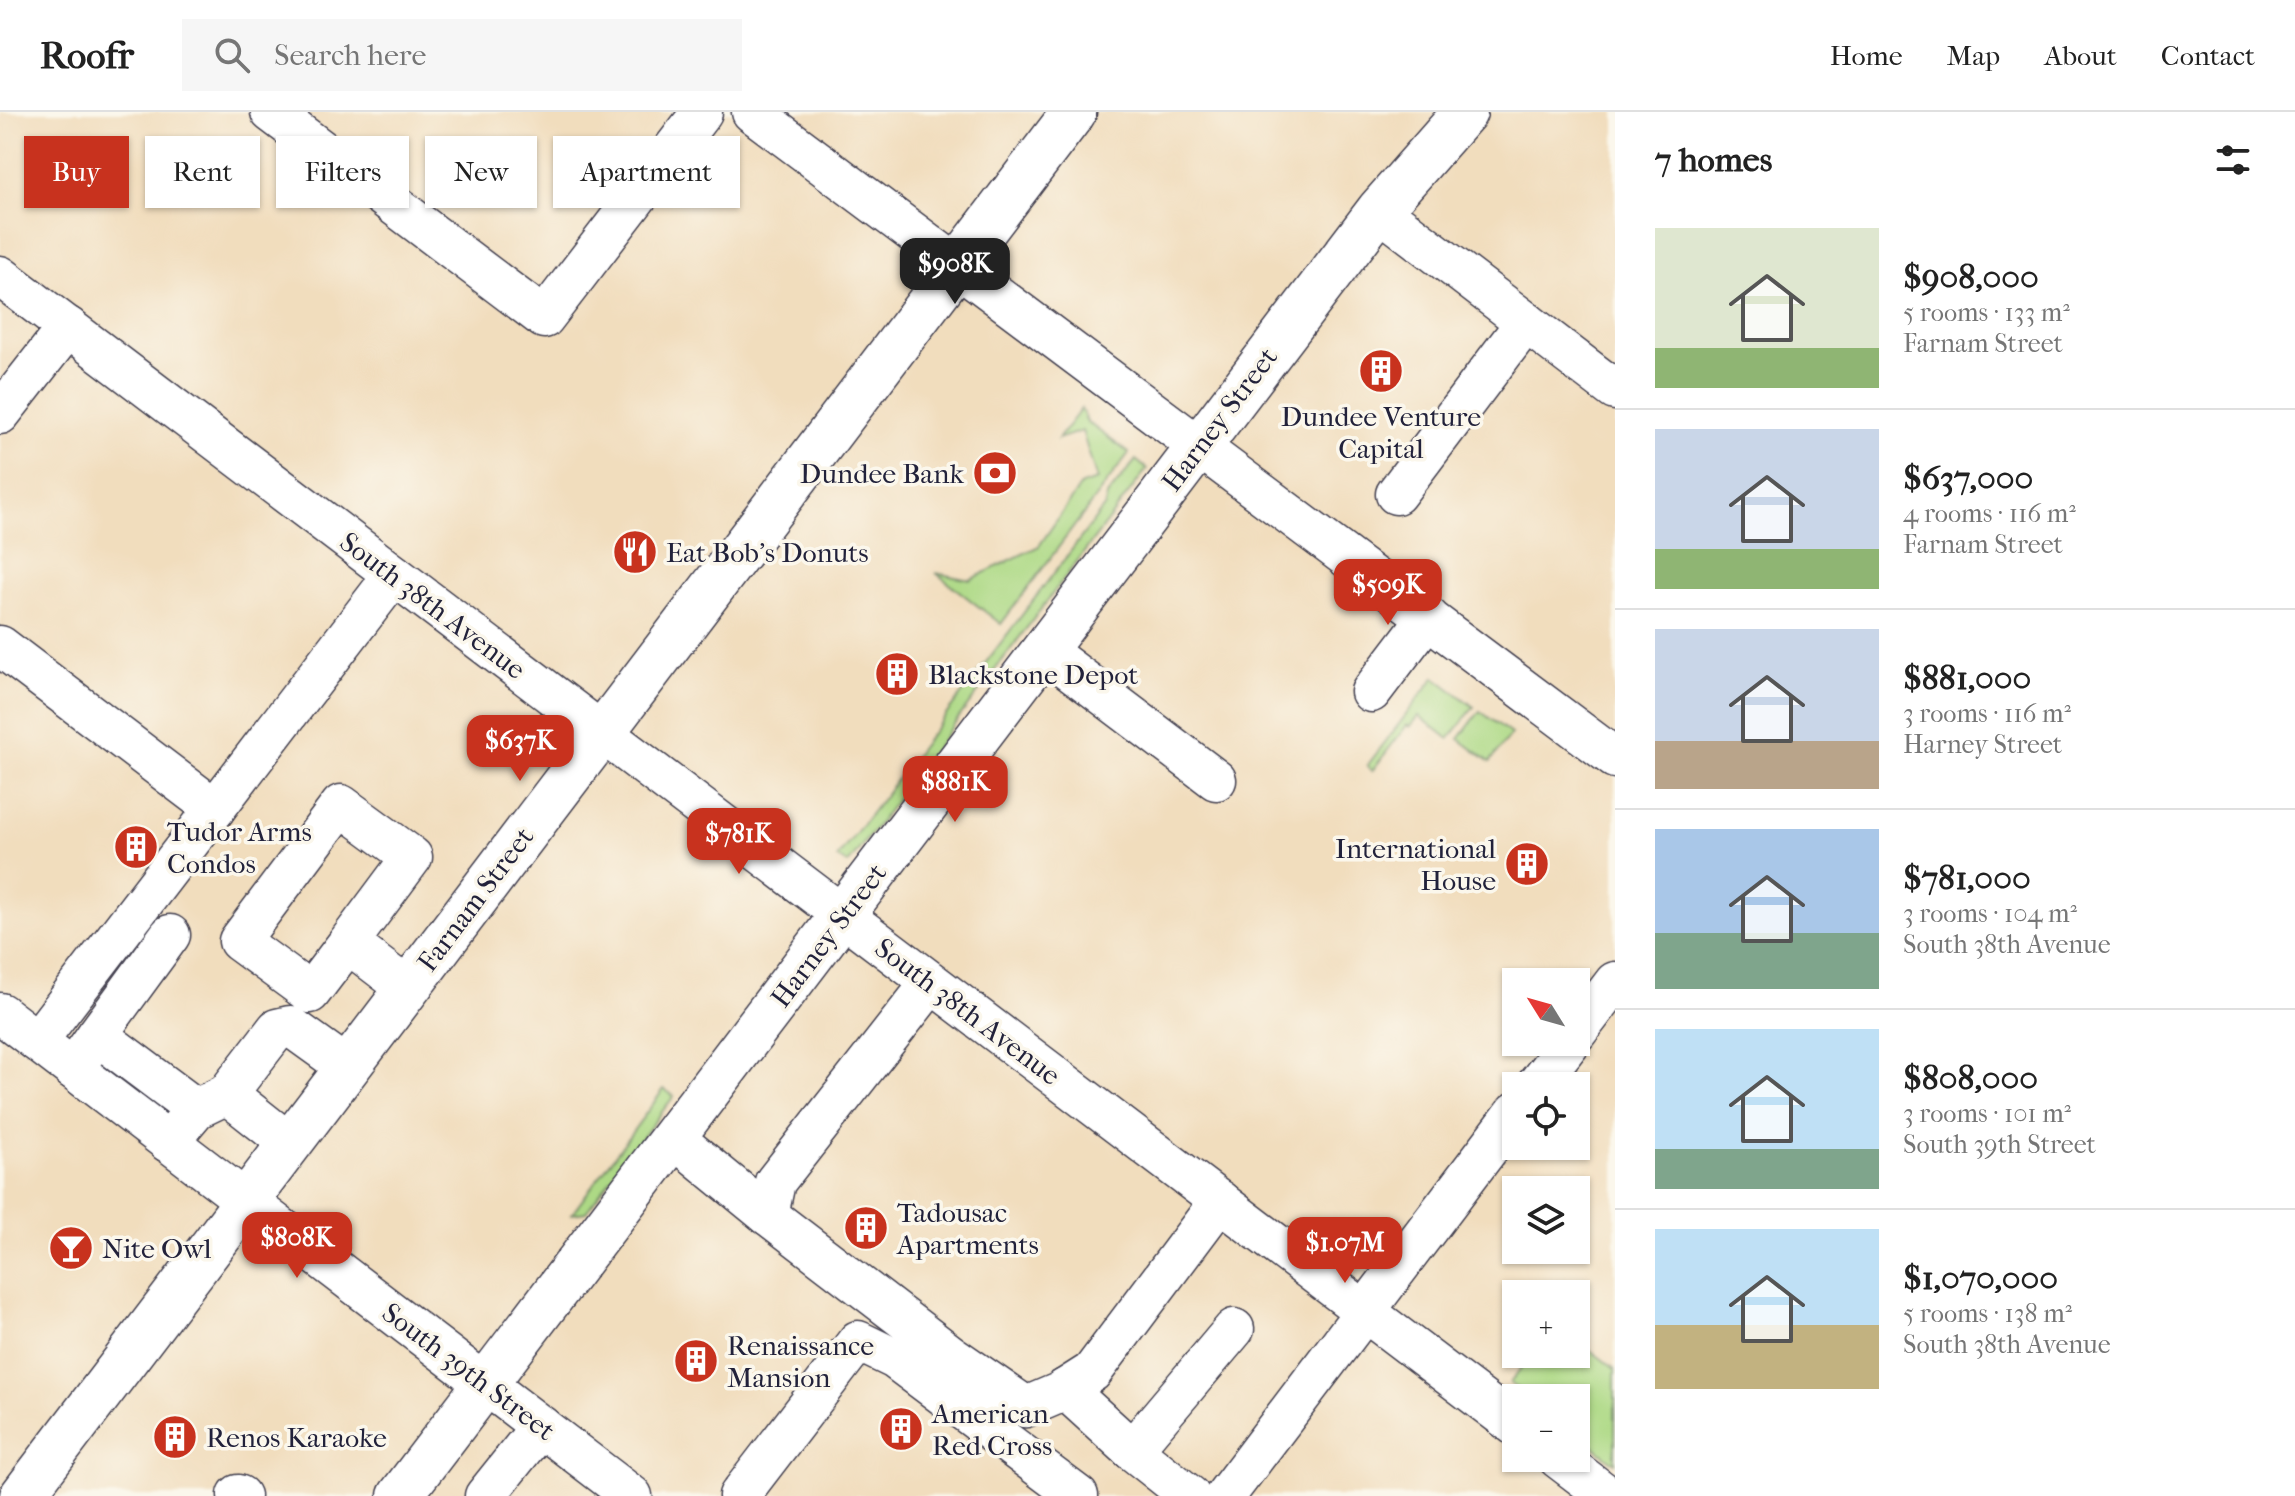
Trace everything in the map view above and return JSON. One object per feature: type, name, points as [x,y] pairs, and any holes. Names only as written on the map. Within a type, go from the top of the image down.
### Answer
[{"type":"main road","name":"Farnam Street","points":[[22,1496],[1074,112]]},
{"type":"main road","name":"Harney Street","points":[[400,1496],[1379,210],[1465,112]]},
{"type":"street","points":[[271,112],[544,318],[702,112]]},
{"type":"street","points":[[752,112],[1615,758]]},
{"type":"street","points":[[1379,210],[1615,390]]},
{"type":"street","name":"South 38th Avenue","points":[[0,276],[1502,1415]]},
{"type":"street","points":[[1396,494],[1526,322]]},
{"type":"street","points":[[0,414],[68,327]]},
{"type":"street","points":[[37,1041],[394,575]]},
{"type":"street","points":[[1371,692],[1428,617]]},
{"type":"street","points":[[0,646],[215,809]]},
{"type":"street","points":[[1044,650],[1216,780]]},
{"type":"street","points":[[341,805],[412,857],[348,943],[310,993],[239,941],[341,805]]},
{"type":"street","points":[[73,1069],[170,935]]},
{"type":"street","points":[[348,943],[407,988]]},
{"type":"street","points":[[1590,1015],[1615,982]]},
{"type":"street","points":[[768,1215],[775,1182],[931,983]]},
{"type":"street","name":"South 39th Street","points":[[1,1017],[37,1041],[630,1495]]},
{"type":"street","points":[[168,1142],[211,1101],[277,1029],[290,1026],[347,1067]]},
{"type":"street","points":[[97,1035],[289,1143]]},
{"type":"street","points":[[1547,1072],[1559,1056]]},
{"type":"street","points":[[1225,1496],[1502,1131]]},
{"type":"street","points":[[674,1138],[768,1215],[952,1356],[1026,1407],[1092,1372],[1220,1201]]},
{"type":"street","points":[[1132,1450],[1234,1329]]},
{"type":"street","points":[[739,1496],[858,1341],[895,1359],[1078,1496]]},
{"type":"street","points":[[1065,1389],[1132,1450],[1190,1496]]},
{"type":"street","points":[[485,1496],[541,1426]]},
{"type":"street","points":[[1576,1472],[1608,1496]]},
{"type":"green space","points":[[1081,409],[1087,422],[1129,453],[1001,624],[936,573],[970,580],[1039,546],[1081,485],[1097,480],[1082,431],[1058,439]]},
{"type":"green space","points":[[1136,460],[1147,469],[848,864],[837,858],[1105,506],[1107,496]]},
{"type":"green space","points":[[1435,677],[1474,707],[1449,739],[1419,716],[1410,727],[1407,725],[1372,771],[1367,766]]},
{"type":"green space","points":[[1480,711],[1511,734],[1490,762],[1459,739]]},
{"type":"green space","points":[[664,1089],[674,1096],[586,1212],[572,1214]]},
{"type":"green space","points":[[1590,1350],[1615,1369],[1615,1463],[1590,1444],[1590,1384],[1510,1383],[1521,1368],[1590,1368]]},
{"type":"place","name":"Dundee Venture Capital","points":[[1381,371]]},
{"type":"place","name":"Dundee Bank","points":[[995,473]]},
{"type":"place","name":"Eat Bob's Donuts","points":[[635,552]]},
{"type":"place","name":"Blackstone Depot","points":[[897,674]]},
{"type":"place","name":"Tudor Arms Condos","points":[[136,847]]},
{"type":"place","name":"International House","points":[[1527,864]]},
{"type":"place","name":"Tadousac Apartments","points":[[866,1228]]},
{"type":"place","name":"Nite Owl","points":[[71,1248]]},
{"type":"place","name":"Renaissance Mansion","points":[[696,1361]]},
{"type":"place","name":"American Red Cross","points":[[901,1429]]},
{"type":"place","name":"Renos Karaoke","points":[[175,1437]]}]
